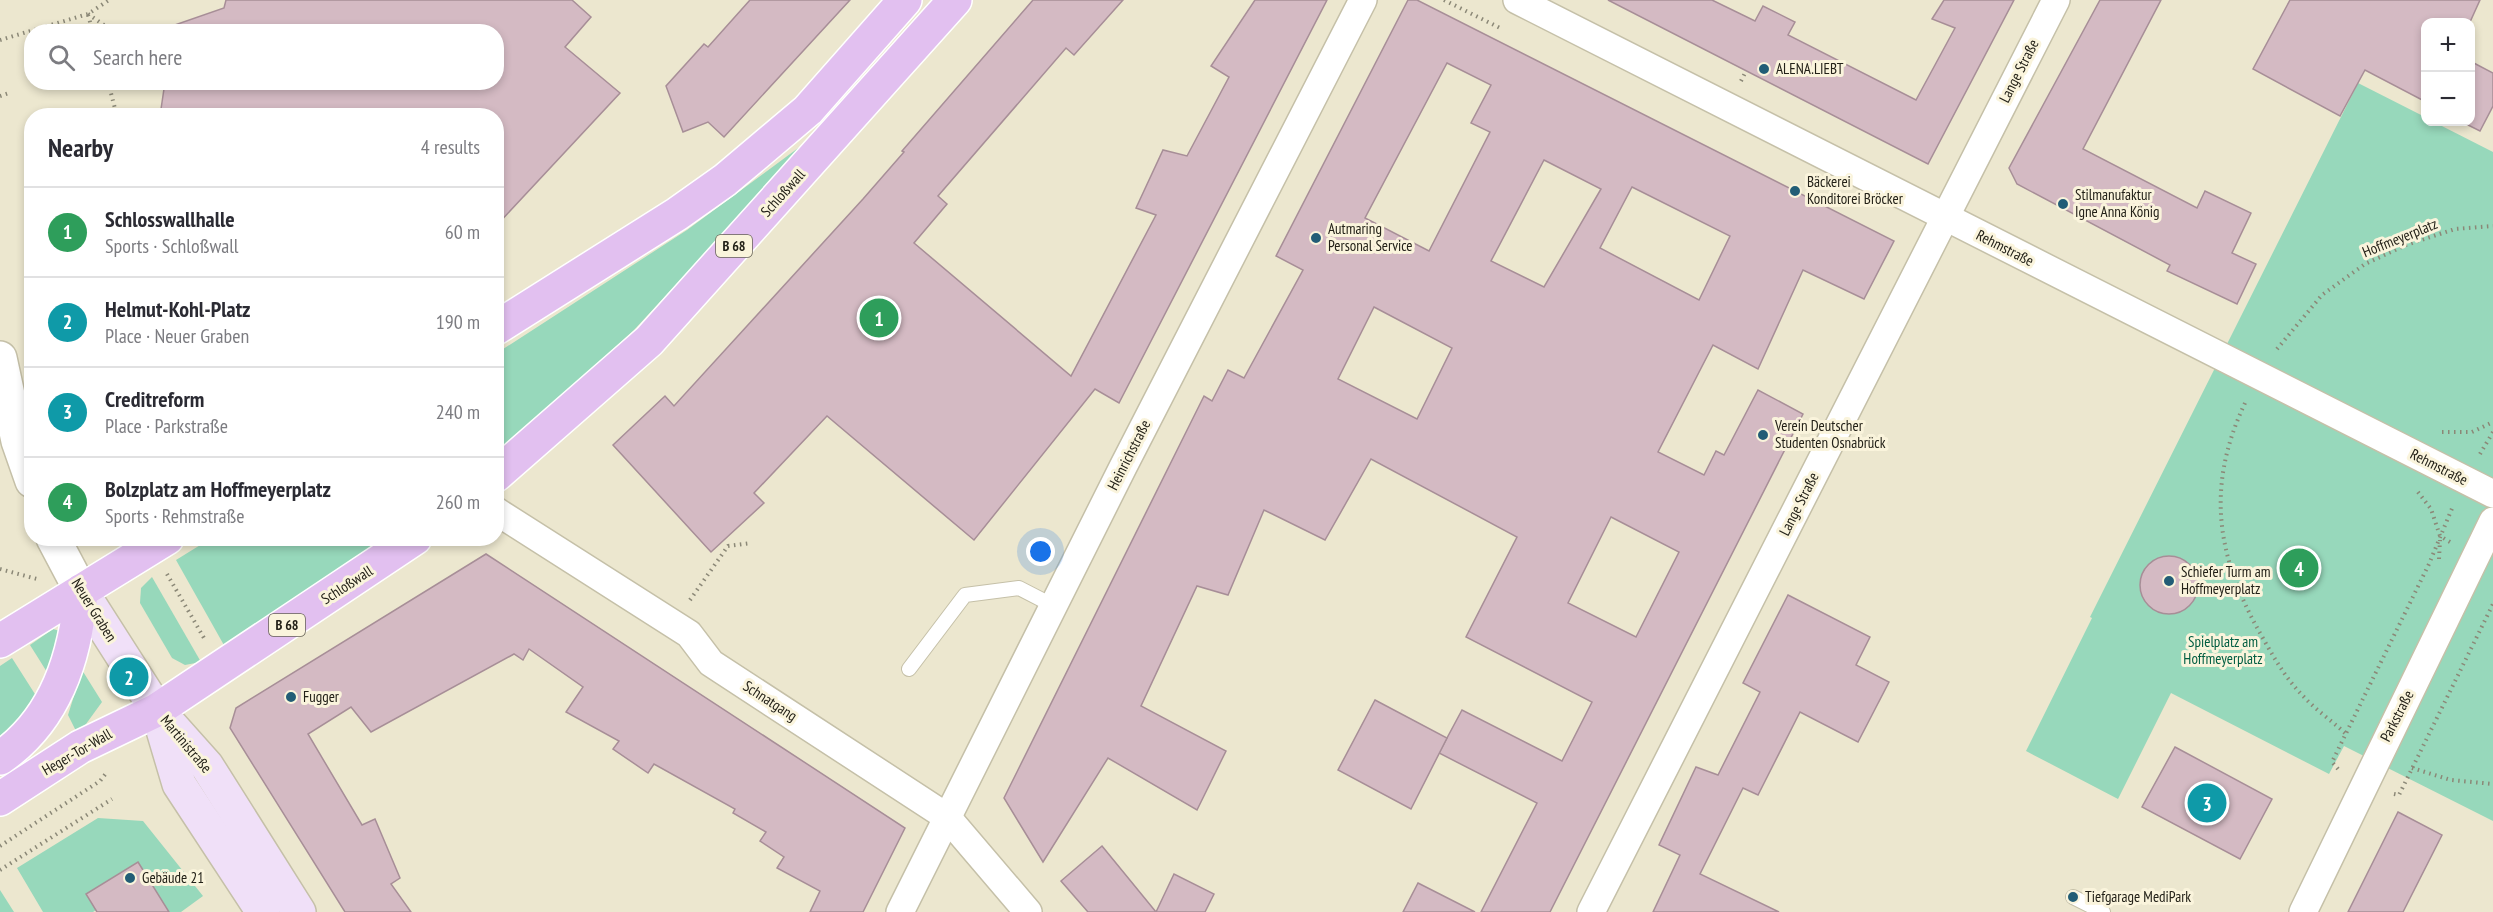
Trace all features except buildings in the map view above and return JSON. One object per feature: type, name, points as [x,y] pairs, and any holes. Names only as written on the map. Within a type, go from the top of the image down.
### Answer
[{"type":"main road","points":[[504,323],[677,214],[725,180],[808,110],[905,0]]},
{"type":"main road","name":"Schloßwall","points":[[504,468],[649,341],[955,0]]},
{"type":"main road","name":"Schloßwall","points":[[157,710],[405,546]]},
{"type":"main road","points":[[0,641],[81,591],[166,554]]},
{"type":"main road","points":[[0,758],[31,731],[52,703],[70,653],[78,622],[81,591]]},
{"type":"main road","name":"Neuer Graben","points":[[81,591],[157,710]]},
{"type":"main road","name":"Heger-Tor-Wall","points":[[0,800],[80,747],[157,710]]},
{"type":"main road","name":"Martinistraße","points":[[157,710],[179,784],[263,912]]},
{"type":"main road","name":"Martinistraße","points":[[157,710],[207,766],[298,912]]},
{"type":"street","name":"Heinrichstraße","points":[[900,912],[1052,605],[1363,0]]},
{"type":"street","name":"Rehmstraße","points":[[1517,0],[2493,494]]},
{"type":"street","name":"Lange Straße","points":[[1591,912],[2056,0]]},
{"type":"street","points":[[0,358],[18,441],[24,458]]},
{"type":"street","name":"Schnatgang","points":[[504,516],[689,634],[711,663],[947,817],[1028,912]]},
{"type":"street","name":"Parkstraße","points":[[2303,912],[2493,521]]},
{"type":"street","name":"Neuer Graben","points":[[57,546],[81,591]]},
{"type":"lane","points":[[909,669],[965,595],[1019,588],[1052,605]]},
{"type":"lane","points":[[2073,897],[2103,912]]},
{"type":"path","points":[[54,24],[88,14],[109,0]]},
{"type":"path","points":[[88,14],[91,24]]},
{"type":"path","points":[[88,14],[102,24]]},
{"type":"path","points":[[0,40],[24,33]]},
{"type":"path","points":[[1741,82],[1746,71]]},
{"type":"path","points":[[110,90],[115,108]]},
{"type":"path","points":[[0,96],[9,93]]},
{"type":"path","name":"Hoffmeyerplatz","points":[[2277,349],[2322,295],[2365,264],[2406,245],[2456,229],[2493,226]]},
{"type":"path","points":[[2246,402],[2227,452],[2220,479],[2219,510],[2231,572],[2241,598],[2279,666],[2304,697],[2345,733]]},
{"type":"path","points":[[2361,791],[2332,762],[2440,536]]},
{"type":"path","points":[[688,603],[728,546],[751,543]]},
{"type":"path","points":[[166,554],[208,644]]},
{"type":"path","points":[[2412,768],[2451,780],[2493,784]]},
{"type":"path","points":[[0,870],[112,799]]},
{"type":"green space","name":"Spielplatz am Hoffmeyerplatz","points":[[2358,83],[2421,115],[2421,126],[2442,126],[2493,152],[2493,821],[2344,746],[2329,774],[2171,693],[2118,799],[2026,751],[2092,618],[2090,617]]},
{"type":"green space","points":[[813,137],[634,330],[504,449],[504,348],[687,230]]},
{"type":"green space","points":[[199,546],[381,546],[225,647],[176,560]]},
{"type":"green space","points":[[152,577],[201,662],[185,665],[172,658],[140,603],[141,588]]},
{"type":"green space","points":[[53,629],[60,631],[52,680],[30,645]]},
{"type":"green space","points":[[12,658],[40,702],[0,747],[0,666]]},
{"type":"green space","points":[[82,670],[102,702],[78,735],[68,715]]},
{"type":"green space","points":[[98,818],[143,821],[203,896],[181,912],[169,912],[138,862],[86,894],[96,910],[93,912],[43,912],[17,868]]},
{"type":"green space","points":[[0,890],[14,912],[0,912]]},
{"type":"place","name":"ALENA.LIEBT","points":[[1764,69]]},
{"type":"place","name":"Bäckerei Konditorei Bröcker","points":[[1795,191]]},
{"type":"place","name":"Stilmanufaktur Igne Anna König","points":[[2063,204]]},
{"type":"place","name":"Autmaring Personal Service","points":[[1316,238]]},
{"type":"place","name":"Schlosswallhalle","points":[[879,318]]},
{"type":"place","name":"Verein Deutscher Studenten Osnabrück","points":[[1763,435]]},
{"type":"place","name":"Bolzplatz am Hoffmeyerplatz","points":[[2299,568]]},
{"type":"place","name":"Schiefer Turm am Hoffmeyerplatz","points":[[2169,581]]},
{"type":"place","name":"Helmut-Kohl-Platz","points":[[129,677]]},
{"type":"place","name":"Fugger","points":[[291,697]]},
{"type":"place","name":"Creditreform","points":[[2207,803]]},
{"type":"place","name":"Gebäude 21","points":[[130,878]]},
{"type":"place","name":"Tiefgarage MediPark","points":[[2073,897]]}]
